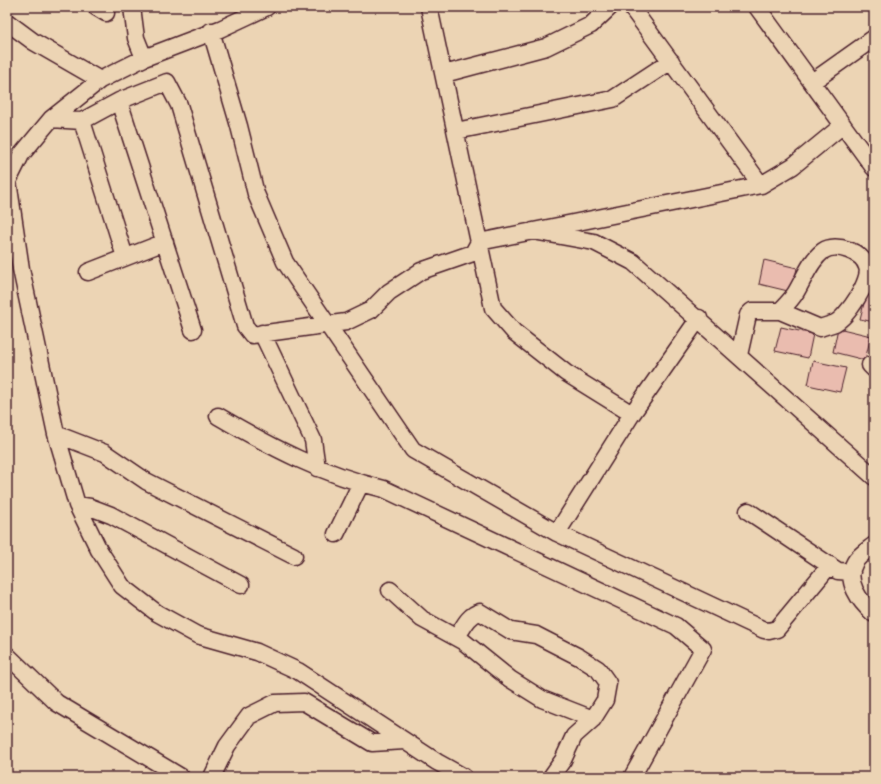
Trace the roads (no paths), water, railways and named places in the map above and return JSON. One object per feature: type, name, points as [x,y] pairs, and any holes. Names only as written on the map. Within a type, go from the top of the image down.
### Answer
[{"type":"street","points":[[132,7],[136,38],[144,58]]},
{"type":"street","points":[[267,7],[220,29],[211,31],[144,58],[100,80],[51,119],[21,155],[8,180],[21,269],[56,434],[77,505],[99,550],[122,586],[157,613],[197,635],[257,652],[298,671],[405,741],[464,777]]},
{"type":"street","points":[[431,7],[493,308],[514,332],[566,373],[632,414]]},
{"type":"street","points":[[444,74],[546,47],[591,25],[610,7]]},
{"type":"street","points":[[631,7],[761,185]]},
{"type":"street","points":[[757,7],[874,168]]},
{"type":"street","points":[[7,22],[34,42],[100,80]]},
{"type":"street","points":[[211,31],[239,126],[256,194],[285,262],[413,450],[557,533],[769,631],[779,626],[830,565]]},
{"type":"street","points":[[812,82],[874,38]]},
{"type":"street","points":[[456,131],[613,99],[671,61]]},
{"type":"street","points":[[51,119],[82,121],[119,101],[168,82],[179,105],[245,326],[252,335],[346,322],[371,310],[389,292],[421,271],[473,253],[479,242],[761,185],[793,166],[843,124]]},
{"type":"street","points":[[119,101],[193,330]]},
{"type":"street","points":[[82,121],[125,257]]},
{"type":"street","points":[[533,231],[594,242],[633,262],[740,355],[874,477]]},
{"type":"street","points":[[88,272],[165,242]]},
{"type":"street","points":[[740,355],[748,315],[752,311],[780,311],[820,328],[836,323],[856,300],[868,278],[867,266],[858,256],[846,249],[836,247],[824,251],[810,266],[796,293],[780,311]]},
{"type":"street","points":[[557,533],[632,414],[698,318]]},
{"type":"street","points":[[262,333],[313,440],[317,468]]},
{"type":"street","points":[[218,416],[268,445],[317,468],[384,489],[676,626],[704,649],[632,777]]},
{"type":"street","points":[[56,434],[105,453],[146,481],[294,556]]},
{"type":"street","points":[[336,534],[361,483]]},
{"type":"street","points":[[77,505],[111,515],[240,585]]},
{"type":"street","points":[[748,511],[838,571],[852,572]]},
{"type":"street","points":[[874,545],[860,556],[852,572],[852,583],[856,592],[861,601],[874,614]]},
{"type":"street","points":[[390,590],[422,619],[457,637],[510,679],[542,699],[593,719]]},
{"type":"street","points":[[457,637],[468,620],[475,613],[480,612],[511,631],[536,635],[580,657],[598,669],[608,683],[605,700],[593,719],[574,736],[563,760],[551,777]]},
{"type":"street","points":[[7,655],[56,702],[181,777]]},
{"type":"street","points":[[212,777],[227,746],[249,716],[275,703],[304,702],[372,743],[405,741]]}]
